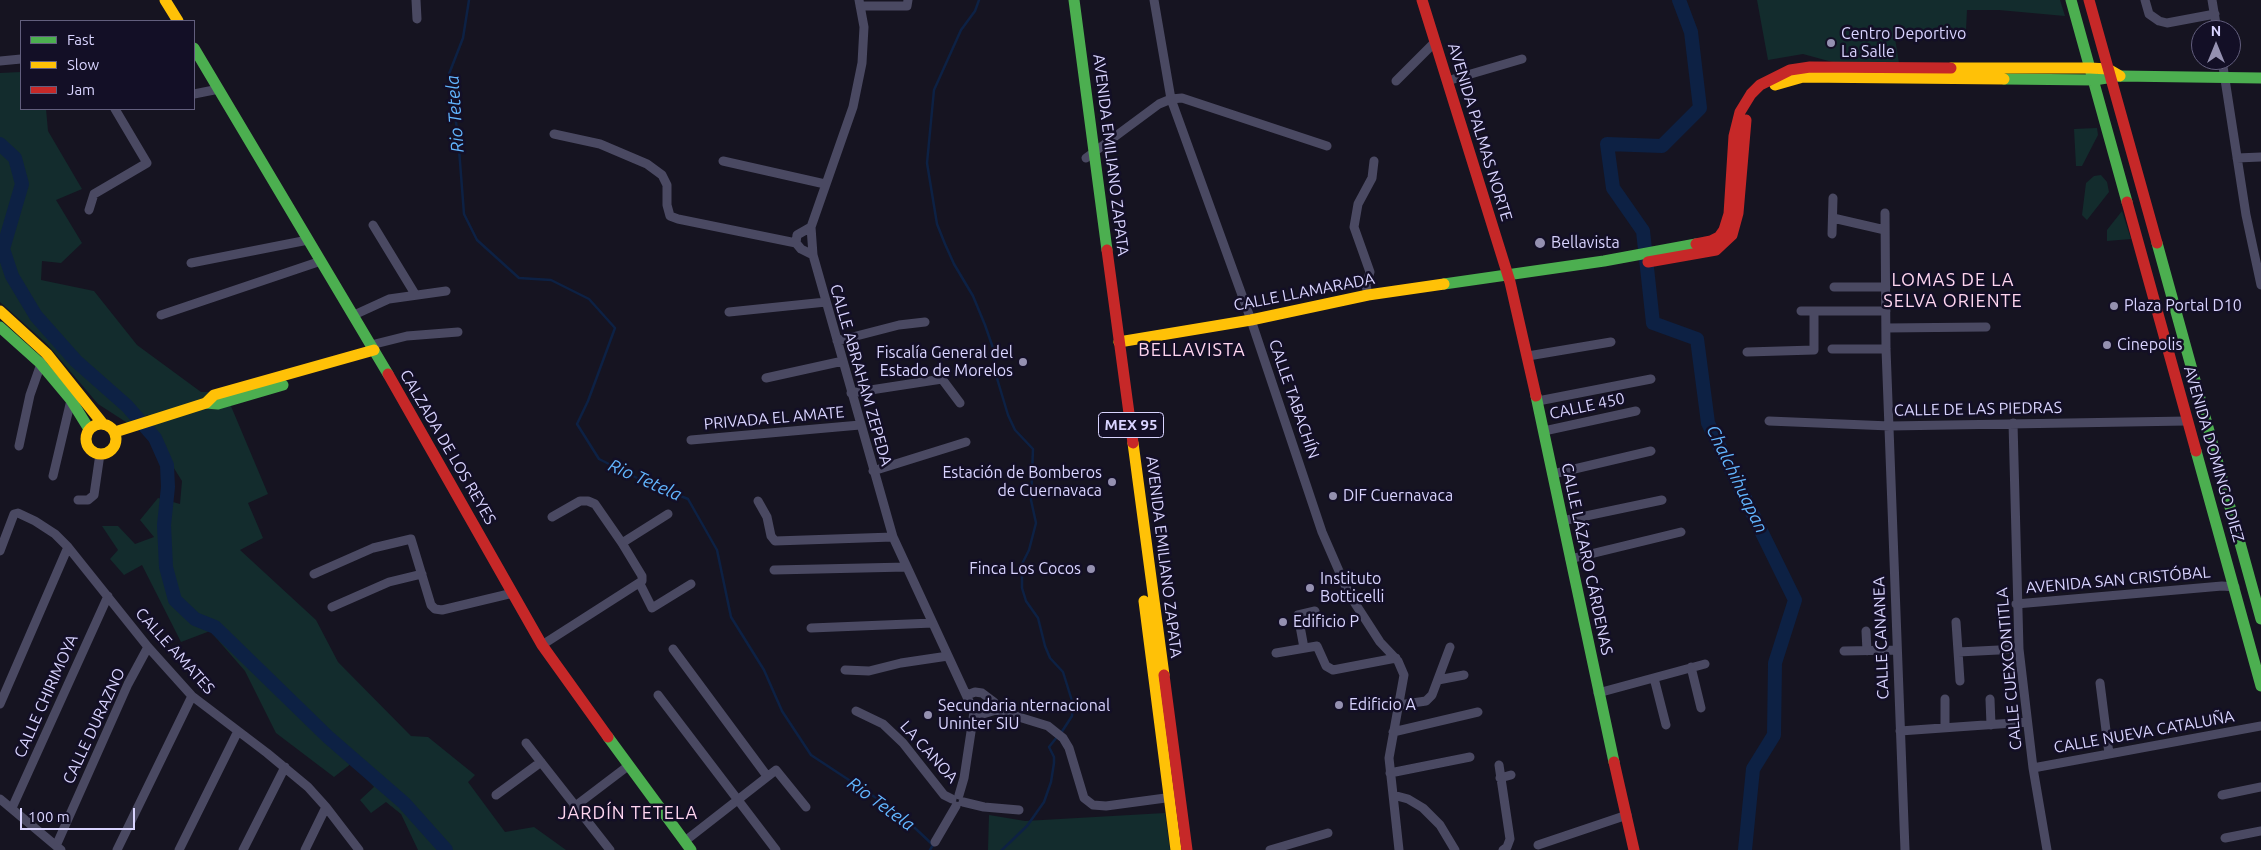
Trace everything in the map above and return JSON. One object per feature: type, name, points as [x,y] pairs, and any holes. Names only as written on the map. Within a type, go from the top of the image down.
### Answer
[{"type":"main road","points":[[165,0],[177,20]]},
{"type":"main road","name":"AVENIDA EMILIANO ZAPATA","points":[[1065,0],[1090,155]]},
{"type":"main road","name":"AVENIDA EMILIANO ZAPATA","points":[[1074,0],[1096,204],[1152,626],[1176,797],[1187,850]]},
{"type":"main road","name":"AVENIDA PALMAS NORTE","points":[[1422,0],[1508,275]]},
{"type":"main road","name":"AVENIDA DOMINGO DIEZ","points":[[2071,0],[2225,554],[2230,585],[2251,647],[2261,686]]},
{"type":"main road","name":"AVENIDA DOMINGO DIEZ","points":[[2089,0],[2104,55],[2113,75],[2120,112],[2242,549],[2257,586],[2261,619]]},
{"type":"main road","name":"CALZADA DE LOS REYES","points":[[195,50],[354,315],[542,645],[628,766],[688,845]]},
{"type":"main road","points":[[2104,55],[2112,64],[2132,78]]},
{"type":"main road","points":[[1508,275],[1580,265],[1605,265],[1701,249],[1719,236],[1727,224],[1734,136],[1740,112],[1751,94],[1760,85],[1775,76],[1800,68],[1962,73],[2062,80],[2094,80],[2113,75]]},
{"type":"main road","points":[[1962,73],[2090,68],[2132,78],[2261,78]]},
{"type":"main road","points":[[2120,112],[2120,94],[2125,83],[2132,78]]},
{"type":"main road","points":[[2062,80],[2085,86],[2100,102]]},
{"type":"main road","name":"AVENIDA EMILIANO ZAPATA","points":[[1096,204],[1119,342],[1152,626]]},
{"type":"main road","name":"CALLE LLAMARADA","points":[[1119,342],[1251,320],[1368,295],[1508,275]]},
{"type":"main road","name":"CALLE LÁZARO CÁRDENAS","points":[[1508,275],[1528,356],[1598,693],[1634,850]]},
{"type":"main road","points":[[0,311],[44,359],[76,400],[103,424]]},
{"type":"main road","points":[[0,328],[44,359]]},
{"type":"main road","points":[[115,432],[206,403],[214,395],[374,351]]},
{"type":"main road","points":[[76,400],[89,429],[86,442],[91,450],[100,454],[110,451],[114,447],[116,442],[115,432],[108,425],[97,424],[89,429]]},
{"type":"main road","points":[[2225,554],[2235,554],[2242,549]]},
{"type":"main road","points":[[2230,585],[2257,586]]},
{"type":"main road","points":[[2251,647],[2256,641],[2261,640]]},
{"type":"main road","name":"AVENIDA EMILIANO ZAPATA","points":[[1176,797],[1176,850]]},
{"type":"street","points":[[416,0],[417,19]]},
{"type":"street","points":[[860,3],[907,6],[908,0]]},
{"type":"street","name":"CALLE TABACHÍN","points":[[1154,0],[1171,99],[1251,320],[1322,532],[1349,594],[1380,642],[1396,658],[1404,675],[1389,758],[1399,850]]},
{"type":"street","points":[[2145,0],[2149,14],[2159,21],[2168,23],[2215,14]]},
{"type":"street","points":[[2212,0],[2216,20]]},
{"type":"street","name":"CALLE ABRAHAM ZEPEDA","points":[[860,3],[864,27],[862,63],[853,107],[825,184],[812,227],[813,255],[892,537],[974,712]]},
{"type":"street","points":[[1396,81],[1435,42]]},
{"type":"street","points":[[1447,82],[1522,58]]},
{"type":"street","points":[[0,61],[20,59]]},
{"type":"street","points":[[2224,70],[2246,215],[2261,285]]},
{"type":"street","points":[[195,94],[218,90]]},
{"type":"street","points":[[1090,155],[1159,104],[1171,99],[1182,98],[1327,146]]},
{"type":"street","points":[[89,210],[94,194],[147,163],[116,110]]},
{"type":"street","points":[[554,134],[600,144],[647,164],[662,175],[667,185],[667,205],[670,216],[796,243],[801,249],[813,255]]},
{"type":"street","points":[[2237,158],[2261,157]]},
{"type":"street","points":[[723,161],[825,184]]},
{"type":"street","points":[[1368,295],[1366,285],[1370,272],[1354,227],[1358,204],[1372,178],[1374,161]]},
{"type":"street","points":[[1832,234],[1834,198]]},
{"type":"street","name":"CALLE CANANEA","points":[[1885,213],[1886,349],[1905,850]]},
{"type":"street","points":[[1833,218],[1885,230]]},
{"type":"street","points":[[374,225],[415,294]]},
{"type":"street","name":"CALLE ABRAHAM ZEPEDA","points":[[796,243],[797,235],[812,227]]},
{"type":"street","points":[[191,263],[308,240]]},
{"type":"street","points":[[161,315],[321,261]]},
{"type":"street","points":[[1834,287],[1886,287]]},
{"type":"street","points":[[354,315],[389,299],[446,291]]},
{"type":"street","points":[[729,312],[826,302]]},
{"type":"street","points":[[1800,311],[1886,311]]},
{"type":"street","points":[[1747,352],[1814,350],[1814,311]]},
{"type":"street","points":[[837,341],[899,324],[926,322]]},
{"type":"street","points":[[1886,328],[1986,327]]},
{"type":"street","points":[[374,351],[407,336],[458,332]]},
{"type":"street","points":[[1528,356],[1611,342]]},
{"type":"street","points":[[1832,349],[1886,349]]},
{"type":"street","points":[[18,446],[30,394],[44,359]]},
{"type":"street","points":[[766,378],[843,360]]},
{"type":"street","points":[[851,393],[942,379],[960,403]]},
{"type":"street","points":[[1538,402],[1651,379]]},
{"type":"street","points":[[53,476],[76,400]]},
{"type":"street","name":"CALLE 450","points":[[1544,431],[1636,411]]},
{"type":"street","name":"CALLE DE LAS PIEDRAS","points":[[1769,421],[1890,426],[2187,421]]},
{"type":"street","name":"CALLE CUEXCONTITLA","points":[[2013,423],[2018,649],[2033,768],[2047,850]]},
{"type":"street","name":"PRIVADA EL AMATE","points":[[691,440],[860,426]]},
{"type":"street","points":[[873,471],[966,442]]},
{"type":"street","points":[[1553,474],[1651,451]]},
{"type":"street","points":[[78,500],[88,500],[94,495],[100,454]]},
{"type":"street","points":[[552,517],[580,501],[588,500],[595,504],[642,576],[640,584],[652,608],[691,584]]},
{"type":"street","points":[[1562,521],[1662,500]]},
{"type":"street","points":[[758,501],[767,517],[771,536],[775,541],[892,537]]},
{"type":"street","name":"CALLE AMATES","points":[[0,551],[14,514],[35,521],[55,534],[68,547],[148,647],[192,696],[285,767],[326,807],[359,850]]},
{"type":"street","points":[[622,543],[668,514]]},
{"type":"street","points":[[1570,559],[1681,532]]},
{"type":"street","points":[[314,574],[373,548],[408,538],[413,542],[432,605],[436,609],[442,610],[512,593]]},
{"type":"street","points":[[0,704],[68,547]]},
{"type":"street","points":[[774,570],[907,567]]},
{"type":"street","points":[[332,607],[389,582],[422,574]]},
{"type":"street","points":[[542,645],[640,584]]},
{"type":"street","name":"AVENIDA SAN CRISTÓBAL","points":[[2016,604],[2230,585]]},
{"type":"street","name":"CALLE CHIRIMOYA","points":[[12,808],[108,596]]},
{"type":"street","points":[[1304,648],[1298,615],[1314,612]]},
{"type":"street","points":[[1956,622],[1960,681]]},
{"type":"street","points":[[811,628],[933,623]]},
{"type":"street","points":[[1866,631],[1867,650]]},
{"type":"street","points":[[1276,653],[1317,646],[1326,666],[1333,670],[1396,658]]},
{"type":"street","name":"CALLE DURAZNO","points":[[59,848],[128,684],[148,647]]},
{"type":"street","points":[[1399,705],[1426,701],[1432,695],[1450,648]]},
{"type":"street","points":[[673,649],[767,776]]},
{"type":"street","points":[[1958,652],[2018,649]]},
{"type":"street","points":[[1844,651],[1896,650]]},
{"type":"street","points":[[845,670],[869,671],[901,663],[948,656]]},
{"type":"street","points":[[1598,693],[1705,664]]},
{"type":"street","points":[[1692,667],[1701,708]]},
{"type":"street","points":[[1438,680],[1464,675]]},
{"type":"street","points":[[1654,678],[1666,725]]},
{"type":"street","points":[[2100,683],[2109,754]]},
{"type":"street","points":[[967,695],[975,692],[982,693],[994,702],[996,710]]},
{"type":"street","points":[[658,694],[776,850]]},
{"type":"street","points":[[117,850],[192,696]]},
{"type":"street","points":[[1945,699],[1945,728]]},
{"type":"street","points":[[1990,699],[1991,725]]},
{"type":"street","points":[[974,712],[983,714],[996,710],[1048,726],[1063,738],[1069,748],[1084,798],[1093,805],[1106,806],[1176,797]]},
{"type":"street","name":"LA CANOA","points":[[856,711],[883,724],[903,743],[941,791],[958,800],[984,808],[1019,810]]},
{"type":"street","name":"LA CANOA","points":[[934,842],[958,800],[964,778],[974,712]]},
{"type":"street","points":[[1393,732],[1478,712]]},
{"type":"street","points":[[1900,730],[2027,722]]},
{"type":"street","name":"CALLE NUEVA CATALUÑA","points":[[2033,768],[2261,726]]},
{"type":"street","points":[[179,850],[238,731]]},
{"type":"street","points":[[526,743],[574,807],[610,850]]},
{"type":"street","points":[[1390,773],[1470,757]]},
{"type":"street","points":[[496,795],[540,762]]},
{"type":"street","points":[[1499,765],[1510,839],[1505,848]]},
{"type":"street","points":[[574,807],[628,766]]},
{"type":"street","points":[[243,850],[285,767]]},
{"type":"street","points":[[688,845],[738,800],[776,770],[806,807]]},
{"type":"street","points":[[1500,778],[1512,775]]},
{"type":"street","points":[[2222,795],[2261,787]]},
{"type":"street","points":[[1393,795],[1423,808],[1440,825],[1455,850]]},
{"type":"street","points":[[0,799],[59,848]]},
{"type":"street","points":[[305,850],[326,807]]},
{"type":"street","points":[[1538,845],[1627,815]]},
{"type":"street","points":[[2225,838],[2261,831]]},
{"type":"street","points":[[1270,850],[1328,833]]},
{"type":"green space","name":"Centro Deportivo La Salle","points":[[1757,0],[2060,0],[2065,16],[1999,10],[1967,10],[1966,30],[1894,32],[1899,63],[1836,63],[1803,54],[1768,60]]},
{"type":"green space","points":[[20,72],[20,110],[46,110],[48,131],[82,189],[56,200],[82,243],[61,263],[42,261],[41,280],[94,291],[137,345],[201,392],[225,392],[268,494],[248,503],[263,538],[240,550],[316,620],[338,662],[411,736],[428,737],[475,775],[468,782],[505,832],[534,827],[566,850],[418,850],[401,814],[386,802],[371,813],[360,800],[374,787],[352,763],[334,777],[276,733],[245,671],[210,631],[181,642],[142,565],[124,575],[110,559],[118,550],[102,526],[118,526],[135,544],[154,537],[140,520],[158,498],[180,504],[182,481],[165,454],[148,415],[129,424],[98,404],[47,344],[0,302],[0,73]]},
{"type":"green space","points":[[2097,128],[2098,135],[2082,166],[2076,166],[2074,129]]},
{"type":"green space","points":[[2101,175],[2107,182],[2109,192],[2087,220],[2082,215],[2086,183],[2094,176]]},
{"type":"green space","points":[[2122,211],[2131,239],[2107,241],[2107,230]]},
{"type":"green space","points":[[1165,813],[1170,850],[988,850],[989,815],[1025,821]]},
{"type":"waterway","name":"Rio Tetela","points":[[469,0],[463,38],[449,74],[458,136],[464,214],[477,240],[519,278],[551,280],[589,299],[615,328],[588,401],[577,424],[599,459],[639,479],[688,499],[717,550],[731,617],[764,670],[782,711],[811,755],[899,813],[933,845],[930,850]]},
{"type":"waterway","points":[[979,0],[975,11],[961,30],[934,90],[927,163],[937,224],[954,264],[973,296],[985,325],[993,348],[996,375],[1008,415],[1015,430],[1033,449],[1031,500],[1036,523],[1029,550],[1022,564],[1022,588],[1026,601],[1038,618],[1050,658],[1063,672],[1073,704],[1072,716],[1061,733]]},
{"type":"waterway","name":"Chalchihuapan","points":[[1679,0],[1691,32],[1700,108],[1662,146],[1607,144],[1613,188],[1643,231],[1653,323],[1697,339],[1708,423],[1795,600],[1775,663],[1774,735],[1753,769],[1745,850]]},
{"type":"waterway","points":[[0,144],[15,158],[22,184],[3,249],[12,276],[36,316],[76,361],[127,406],[155,438],[167,465],[168,487],[164,525],[166,567],[175,600],[195,619],[215,627],[328,737],[404,803],[446,850]]},
{"type":"waterway","points":[[1002,850],[1027,826],[1044,802],[1051,782],[1054,763],[1054,757],[1049,747],[1057,737]]},
{"type":"traffic: fast","points":[[1074,0],[1107,250]]},
{"type":"traffic: fast","points":[[2071,0],[2127,202]]},
{"type":"traffic: fast","points":[[195,50],[388,374]]},
{"type":"traffic: fast","points":[[2004,79],[2094,80],[2120,76],[2261,78]]},
{"type":"traffic: fast","points":[[2157,243],[2261,619]]},
{"type":"traffic: fast","points":[[1444,284],[1604,261],[1696,244]]},
{"type":"traffic: fast","points":[[0,327],[40,363],[71,400],[89,429]]},
{"type":"traffic: fast","points":[[206,403],[218,404],[283,385]]},
{"type":"traffic: fast","points":[[1536,396],[1614,762]]},
{"type":"traffic: fast","points":[[2196,451],[2261,686]]},
{"type":"traffic: fast","points":[[608,737],[691,850]]},
{"type":"traffic: slow","points":[[165,0],[177,20]]},
{"type":"traffic: slow","points":[[1951,68],[2090,68],[2108,69],[2120,76]]},
{"type":"traffic: slow","points":[[1775,85],[1803,77],[2004,79]]},
{"type":"traffic: slow","points":[[1119,342],[1251,320],[1368,295],[1444,284]]},
{"type":"traffic: slow","points":[[0,311],[47,354],[103,424]]},
{"type":"traffic: slow","points":[[115,432],[206,403],[214,395],[374,350]]},
{"type":"traffic: slow","points":[[101,424],[112,428],[116,439],[112,450],[101,454],[90,450],[86,439],[90,428],[101,424]]},
{"type":"traffic: slow","points":[[1133,443],[1164,675]]},
{"type":"traffic: slow","points":[[1144,601],[1176,850]]},
{"type":"traffic: jam","points":[[1422,0],[1510,282],[1536,396]]},
{"type":"traffic: jam","points":[[2089,0],[2157,243]]},
{"type":"traffic: jam","points":[[1696,244],[1711,241],[1719,237],[1724,230],[1729,214],[1734,136],[1740,112],[1751,94],[1760,85],[1790,70],[1810,67],[1951,68]]},
{"type":"traffic: jam","points":[[1648,262],[1716,250],[1732,235],[1738,213],[1746,120]]},
{"type":"traffic: jam","points":[[2127,202],[2196,451]]},
{"type":"traffic: jam","points":[[1107,250],[1133,443]]},
{"type":"traffic: jam","points":[[388,374],[542,645],[608,737]]},
{"type":"traffic: jam","points":[[1164,675],[1187,850]]},
{"type":"traffic: jam","points":[[1614,762],[1634,850]]},
{"type":"place","name":"Centro Deportivo La Salle","points":[[1831,43]]},
{"type":"place","name":"Bellavista","points":[[1540,243]]},
{"type":"place","name":"Plaza Portal D10","points":[[2114,306]]},
{"type":"place","name":"Cinepolis","points":[[2107,345]]},
{"type":"place","name":"Fiscalía General del Estado de Morelos","points":[[1023,362]]},
{"type":"place","name":"Estación de Bomberos de Cuernavaca","points":[[1112,482]]},
{"type":"place","name":"DIF Cuernavaca","points":[[1333,496]]},
{"type":"place","name":"Finca Los Cocos","points":[[1091,569]]},
{"type":"place","name":"Instituto Botticelli","points":[[1310,588]]},
{"type":"place","name":"Edificio P","points":[[1283,622]]},
{"type":"place","name":"Edificio A","points":[[1339,705]]},
{"type":"place","name":"Secundaria nternacional Uninter SIU","points":[[928,715]]},
{"type":"district","name":"LOMAS DE LA SELVA ORIENTE","points":[[1953,290]]},
{"type":"district","name":"BELLAVISTA","points":[[1192,350]]},
{"type":"district","name":"JARDÍN TETELA","points":[[628,813]]}]
